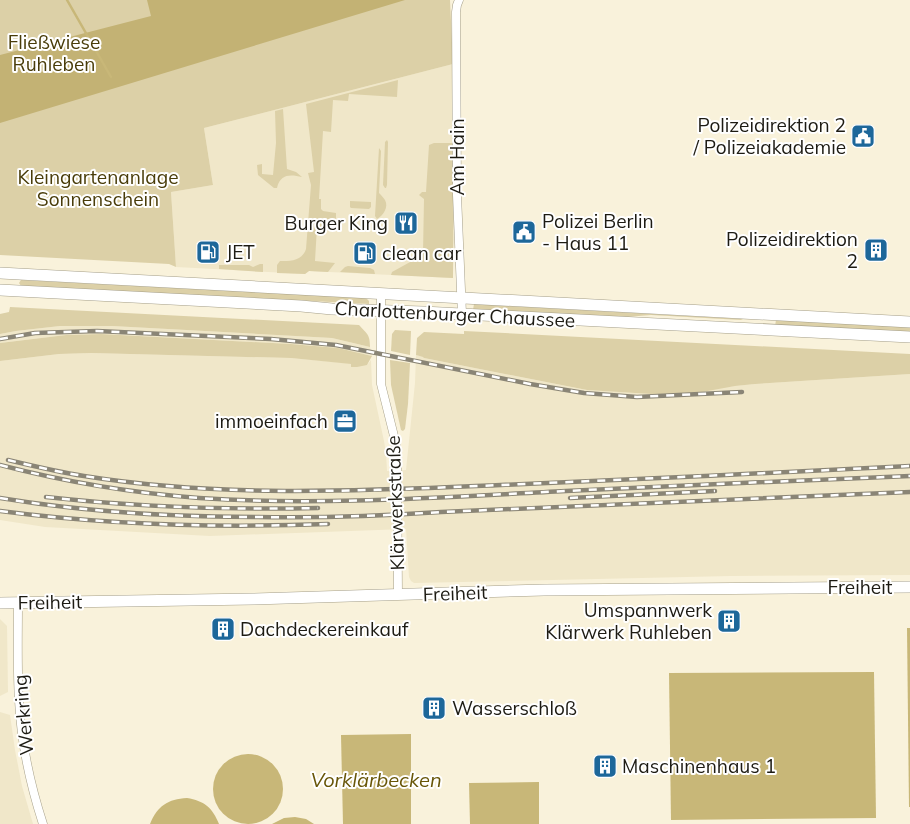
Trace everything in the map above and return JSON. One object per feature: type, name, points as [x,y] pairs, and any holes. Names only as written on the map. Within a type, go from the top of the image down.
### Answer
[{"type":"main road","name":"Charlottenburger Chaussee","points":[[0,273],[910,322]]},
{"type":"main road","name":"Charlottenburger Chaussee","points":[[0,290],[910,338]]},
{"type":"main road","name":"Freiheit","points":[[0,603],[254,599],[639,588],[910,587]]},
{"type":"street","name":"Am Hain","points":[[459,0],[456,5],[457,186],[462,314]]},
{"type":"street","name":"Klärwerkstraße","points":[[382,293],[380,384],[396,444],[397,455],[398,595]]},
{"type":"street","name":"Werkring","points":[[18,603],[20,709],[23,736],[30,775],[43,824]]},
{"type":"shaded area","points":[[453,64],[453,278],[309,271],[305,274],[176,267],[171,192],[213,185],[204,128]]},
{"type":"shaded area","points":[[60,326],[112,326],[332,338],[370,347],[372,356],[337,348],[291,344],[101,334],[66,335],[0,343],[0,334]]},
{"type":"shaded area","points":[[90,353],[291,358],[367,365],[371,360],[372,385],[384,441],[387,471],[406,470],[416,355],[587,390],[651,394],[755,384],[910,374],[910,575],[731,576],[414,583],[409,577],[406,529],[210,536],[45,527],[0,520],[0,361],[59,354]]},
{"type":"shaded area","points":[[0,619],[7,626],[8,692],[0,696]]},
{"type":"shaded area","points":[[0,712],[10,715],[22,786],[33,824],[0,824]]},
{"type":"green space","name":"Kleingartenanlage Sonnenschein","points":[[0,0],[450,0],[453,64],[204,128],[213,185],[171,192],[176,267],[169,264],[0,255]]},
{"type":"green space","name":"Fließwiese Ruhleben","points":[[147,0],[405,0],[0,123],[0,55],[151,16]]},
{"type":"green space","points":[[398,80],[397,97],[349,94],[348,101],[333,100],[331,132],[323,131],[319,199],[321,199],[321,209],[336,213],[336,220],[326,219],[325,227],[317,227],[315,261],[335,263],[328,272],[309,271],[305,274],[277,273],[277,265],[280,261],[299,258],[306,249],[311,185],[308,173],[314,172],[306,104]]},
{"type":"green space","points":[[283,109],[287,169],[296,172],[302,177],[286,176],[280,180],[277,188],[274,188],[258,175],[257,165],[262,164],[262,174],[273,175],[276,143],[275,111]]},
{"type":"green space","points":[[387,140],[387,185],[385,188],[383,185],[385,142]]},
{"type":"green space","points":[[434,143],[454,143],[453,278],[391,275],[392,272],[421,256],[423,253],[424,199],[419,195],[422,192],[426,192],[429,145]]},
{"type":"green space","points":[[379,148],[381,151],[379,193],[385,200],[386,208],[377,219],[375,216]]},
{"type":"green space","points":[[350,201],[371,202],[371,207],[369,209],[351,208]]},
{"type":"green space","points":[[263,264],[263,272],[219,269],[219,265],[249,265],[253,267]]},
{"type":"green space","points":[[348,266],[370,268],[374,270],[375,274],[340,272]]},
{"type":"green space","points":[[21,280],[366,298],[369,304],[21,286],[19,283]]},
{"type":"green space","points":[[474,304],[743,319],[651,315],[626,317],[473,310]]},
{"type":"green space","points":[[10,307],[359,325],[369,337],[370,347],[332,338],[112,326],[60,326],[0,334],[0,314],[9,312]]},
{"type":"green space","points":[[776,320],[910,327],[910,333],[775,326]]},
{"type":"green space","points":[[395,330],[411,331],[410,355],[391,351],[392,334]]},
{"type":"green space","points":[[464,331],[910,354],[910,374],[755,384],[691,394],[651,394],[587,390],[416,355],[417,338],[424,332],[464,334]]},
{"type":"green space","points":[[101,334],[291,344],[338,348],[372,356],[367,365],[357,367],[351,367],[351,364],[291,358],[91,353],[59,354],[0,361],[0,343],[66,335]]},
{"type":"green space","points":[[390,360],[410,363],[408,404],[405,429],[403,431],[401,430],[391,385]]},
{"type":"water","points":[[907,628],[910,628],[910,807],[909,807]]},
{"type":"water","points":[[874,672],[876,818],[671,820],[669,673]]},
{"type":"water","name":"Vorklärbecken","points":[[411,734],[411,824],[343,824],[341,735]]},
{"type":"water","points":[[248,754],[261,757],[273,764],[280,776],[283,789],[280,802],[273,814],[261,821],[248,824],[235,821],[223,814],[216,802],[213,789],[216,776],[223,764],[235,757]]},
{"type":"water","name":"Vorklärbecken","points":[[539,782],[539,824],[470,824],[469,783]]},
{"type":"water","points":[[187,798],[207,806],[219,824],[150,824],[156,812],[164,805],[174,800]]},
{"type":"water","points":[[284,818],[306,819],[314,824],[272,824]]},
{"type":"waterway","points":[[67,0],[111,77]]},
{"type":"railway","points":[[0,339],[35,333],[97,331],[271,339],[336,345],[584,393],[637,397],[742,392]]},
{"type":"railway","points":[[8,460],[46,469],[136,483],[187,488],[292,491],[449,487],[910,466]]},
{"type":"railway","points":[[0,465],[74,482],[149,493],[199,498],[291,501],[428,498],[910,476]]},
{"type":"railway","points":[[570,498],[715,491]]},
{"type":"railway","points":[[0,498],[64,507],[129,513],[226,517],[304,517],[372,516],[910,492]]},
{"type":"railway","points":[[46,497],[182,507],[318,508]]},
{"type":"railway","points":[[0,511],[81,520],[164,524],[246,526],[328,524]]},
{"type":"place","name":"Polizeidirektion 2 / Polizeiakademie","points":[[863,136]]},
{"type":"place","name":"Burger King","points":[[406,223]]},
{"type":"place","name":"Polizei Berlin - Haus 11","points":[[524,232]]},
{"type":"place","name":"Polizeidirektion 2","points":[[876,250]]},
{"type":"place","name":"JET","points":[[208,252]]},
{"type":"place","name":"clean car","points":[[365,253]]},
{"type":"place","name":"immoeinfach","points":[[345,421]]},
{"type":"place","name":"Umspannwerk Klärwerk Ruhleben","points":[[729,621]]},
{"type":"place","name":"Dachdeckereinkauf","points":[[223,629]]},
{"type":"place","name":"Wasserschloß","points":[[434,708]]},
{"type":"place","name":"Maschinenhaus 1","points":[[605,766]]}]
